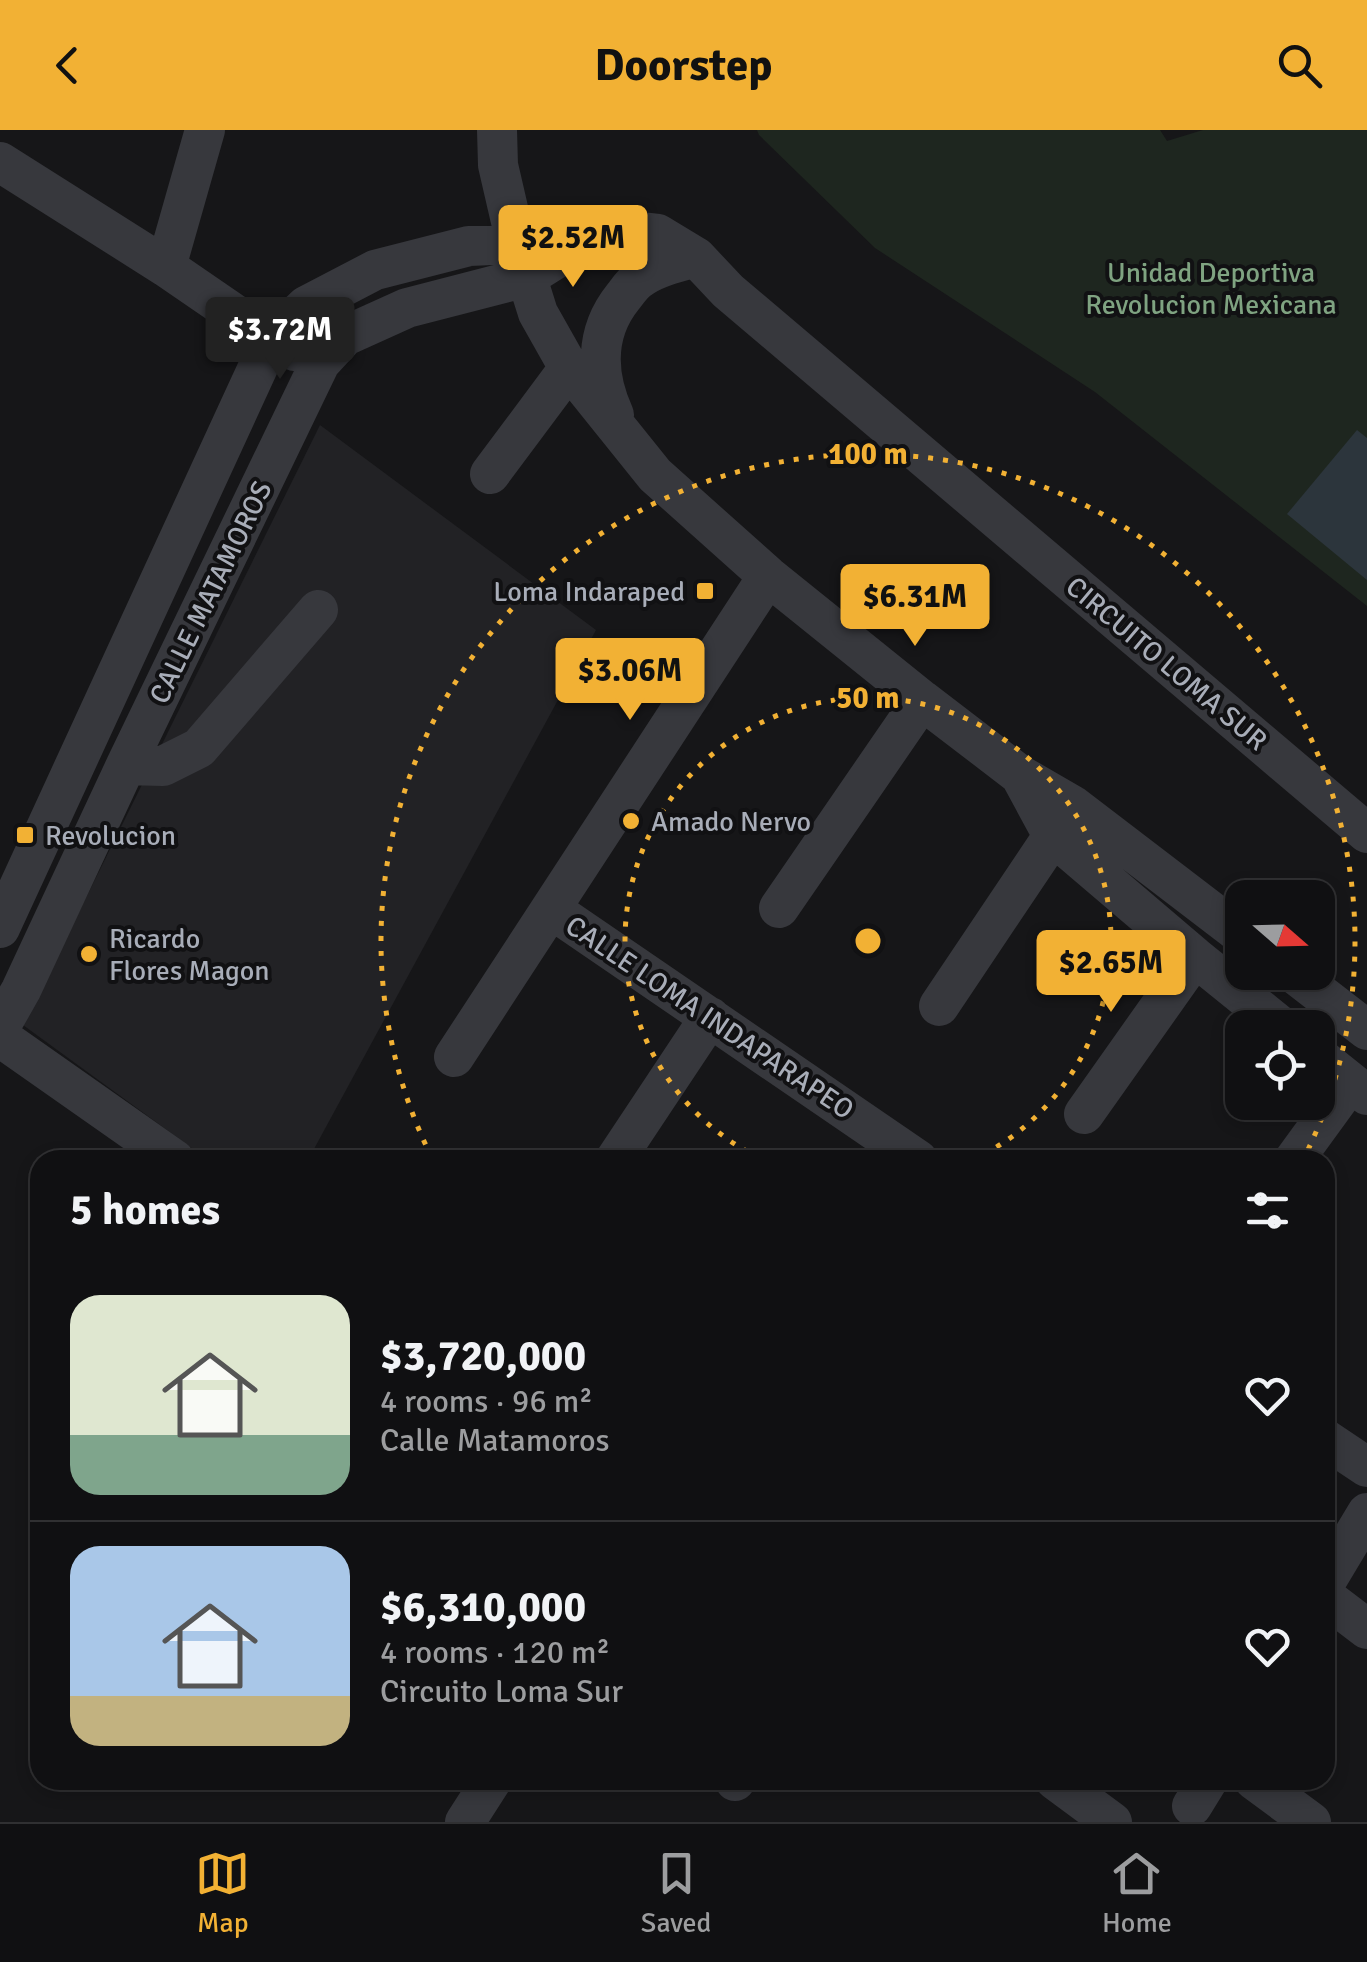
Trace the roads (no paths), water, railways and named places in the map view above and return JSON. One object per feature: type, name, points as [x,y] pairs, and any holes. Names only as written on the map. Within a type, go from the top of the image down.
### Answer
[{"type":"street","points":[[166,267],[205,130]]},
{"type":"street","points":[[497,130],[498,166],[538,313],[569,368],[656,476],[768,576],[922,700],[1020,774],[1072,805],[1225,922]]},
{"type":"street","points":[[0,162],[271,339],[320,363]]},
{"type":"street","name":"CIRCUITO LOMA SUR","points":[[522,260],[581,243],[612,229],[658,234],[696,258],[728,292],[1367,833]]},
{"type":"street","name":"CALLE MATAMOROS","points":[[4,906],[271,339],[306,306],[375,270],[469,246],[522,260]]},
{"type":"street","points":[[656,476],[619,426],[605,394],[599,366],[604,331],[636,280],[658,268],[696,258]]},
{"type":"street","name":"CALLE MATAMOROS","points":[[0,1027],[11,978],[46,938],[320,363],[345,336],[522,260]]},
{"type":"street","points":[[490,474],[569,368]]},
{"type":"street","points":[[454,1056],[768,576]]},
{"type":"street","points":[[126,764],[163,766],[199,748],[318,610]]},
{"type":"street","points":[[780,908],[922,700]]},
{"type":"street","points":[[1020,774],[1054,836],[1261,1010]]},
{"type":"street","points":[[939,1006],[1054,836]]},
{"type":"street","points":[[4,906],[46,938]]},
{"type":"street","name":"CALLE LOMA INDAPARAPEO","points":[[551,909],[903,1150]]},
{"type":"street","points":[[1084,1114],[1195,957]]},
{"type":"street","points":[[1315,990],[1367,1030]]},
{"type":"street","points":[[622,1150],[710,1018]]},
{"type":"street","points":[[0,1038],[161,1150]]},
{"type":"street","points":[[1303,1150],[1358,1089],[1335,1070]]},
{"type":"street","points":[[1335,1446],[1367,1468]]},
{"type":"street","points":[[1335,1567],[1367,1513]]},
{"type":"street","points":[[1335,1605],[1367,1629]]},
{"type":"street","points":[[1069,1790],[1112,1822]]},
{"type":"street","points":[[1268,1790],[1312,1822]]},
{"type":"place","name":"Loma Indaraped","points":[[705,591]]},
{"type":"place","name":"Amado Nervo","points":[[631,821]]},
{"type":"place","name":"Revolucion","points":[[25,835]]},
{"type":"place","name":"Ricardo Flores Magon","points":[[89,954]]},
{"type":"park label","name":"Unidad Deportiva Revolucion Mexicana","points":[[1211,288]]}]
